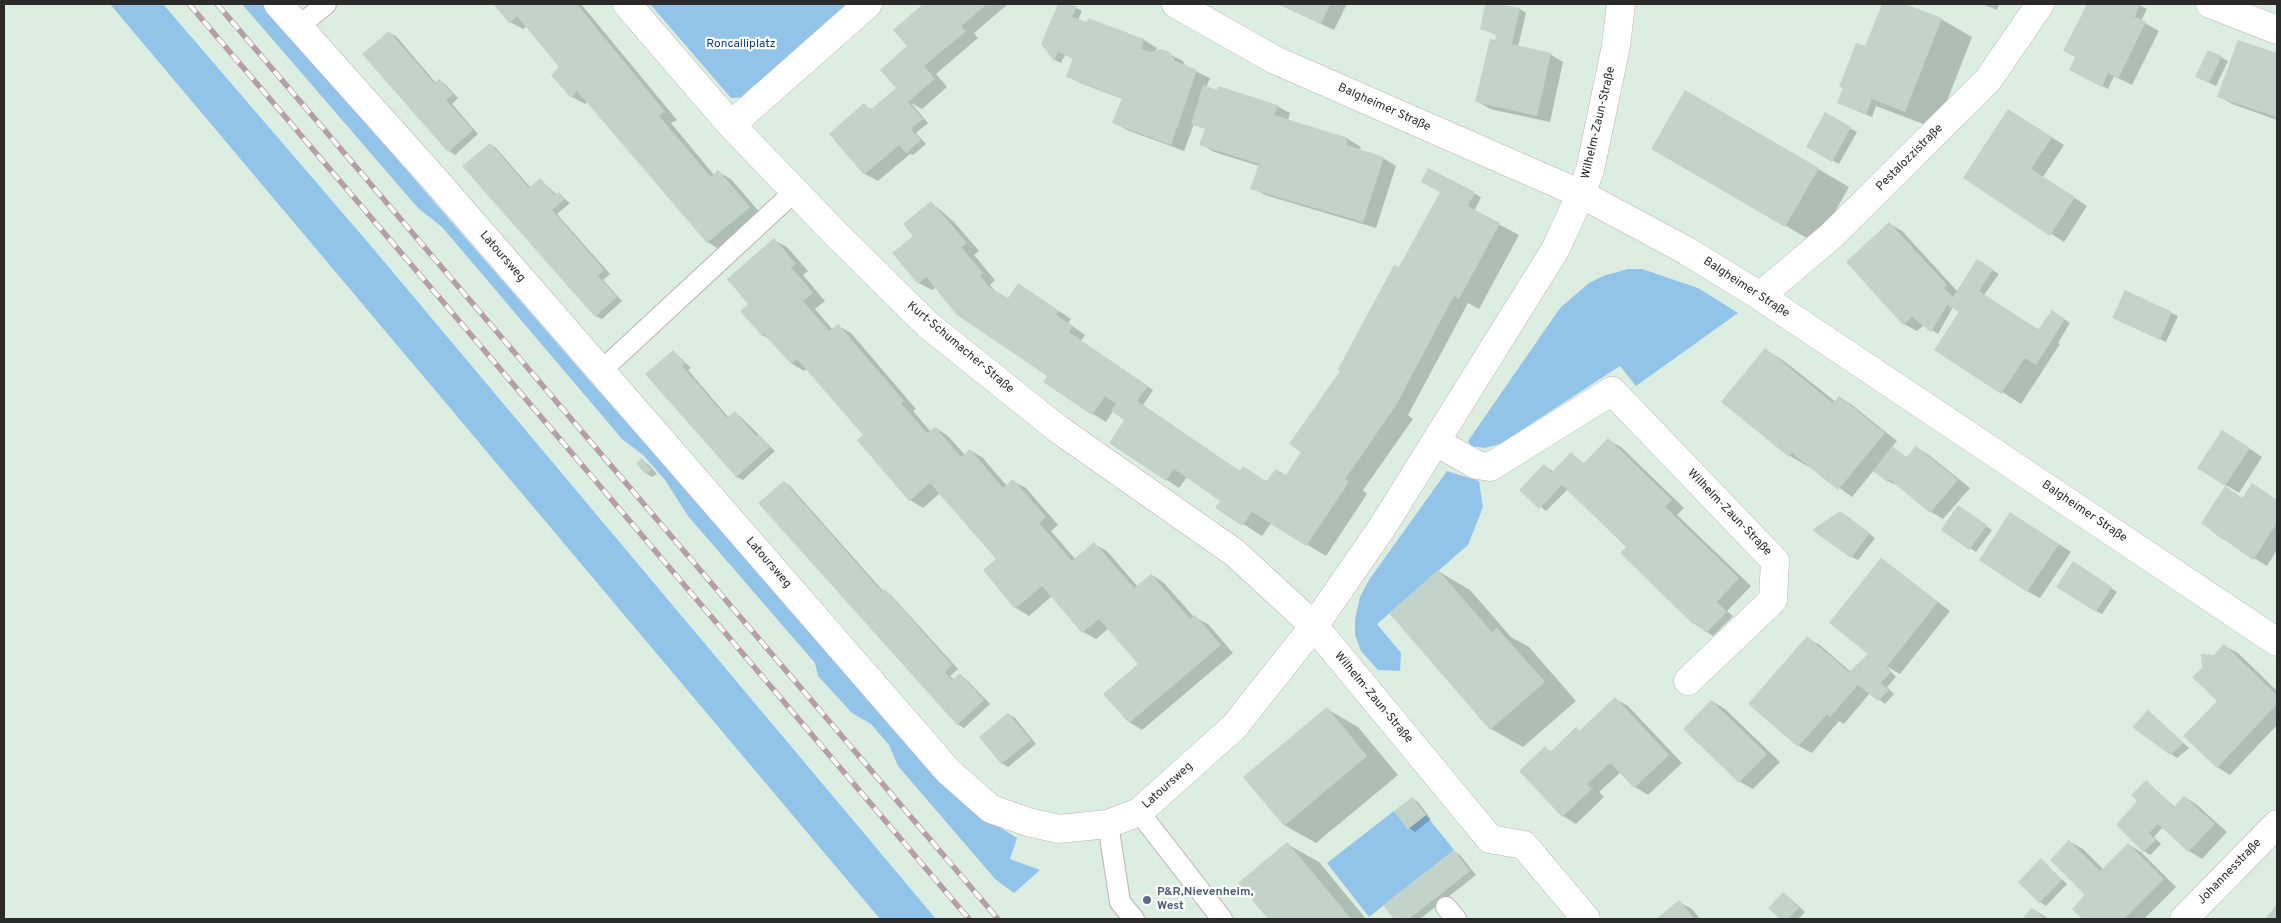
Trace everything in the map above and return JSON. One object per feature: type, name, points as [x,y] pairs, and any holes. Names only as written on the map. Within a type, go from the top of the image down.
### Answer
[{"type":"street","name":"Latoursweg","points":[[278,4],[601,370],[948,772],[991,809],[1028,822],[1059,829],[1108,824],[1140,812],[1234,727],[1314,626]]},
{"type":"street","name":"Kurt-Schumacher-Straße","points":[[627,4],[731,125],[794,192],[928,325],[1058,429],[1235,553],[1314,626]]},
{"type":"street","points":[[731,125],[868,4]]},
{"type":"street","name":"Balgheimer Straße","points":[[1176,4],[1275,60],[1581,194],[1687,251],[1760,296],[2277,642]]},
{"type":"street","name":"Wilhelm-Zaun-Straße","points":[[1586,919],[1524,845],[1490,839],[1314,626],[1383,526],[1555,250],[1590,170],[1616,46],[1622,4]]},
{"type":"street","name":"Pestalozzistraße","points":[[1760,296],[1831,236],[1988,80],[2040,4]]},
{"type":"street","points":[[2210,4],[2277,30]]},
{"type":"street","name":"Wilhelm-Zaun-Straße","points":[[1436,442],[1477,465],[1490,467],[1612,391],[1775,562],[1773,600],[1688,681]]},
{"type":"street","name":"Johannesstraße","points":[[2184,919],[2277,824]]},
{"type":"lane","points":[[298,27],[326,4]]},
{"type":"lane","points":[[601,370],[794,192]]},
{"type":"lane","points":[[1140,812],[1222,919]]},
{"type":"lane","points":[[1108,824],[1120,902],[1134,919]]},
{"type":"green space","points":[[110,4],[163,4],[371,246],[936,919],[880,919]]},
{"type":"green space","points":[[242,4],[262,4],[588,379],[937,774],[986,819],[1017,838],[1010,859],[1040,870],[1014,893],[996,880],[898,766],[889,745],[871,724],[852,713],[818,676],[815,663],[688,516],[665,480],[643,455],[622,439],[442,227],[418,208]]},
{"type":"green space","name":"Roncalliplatz","points":[[650,4],[853,4],[745,97],[731,98]]},
{"type":"green space","points":[[1628,269],[1642,269],[1698,288],[1738,313],[1636,386],[1620,366],[1500,444],[1485,448],[1471,446],[1468,441],[1560,308],[1589,283],[1603,276]]},
{"type":"green space","points":[[1447,471],[1479,481],[1483,507],[1468,545],[1377,624],[1401,653],[1400,671],[1378,670],[1361,651],[1355,635],[1355,620],[1360,597],[1369,580]]},
{"type":"green space","points":[[1394,811],[1408,829],[1426,815],[1454,850],[1369,917],[1327,863]]},
{"type":"building","points":[[493,4],[577,4],[665,112],[659,116],[711,177],[718,170],[750,207],[707,243],[577,91],[571,98],[551,75],[559,67],[517,16],[509,23]]},
{"type":"building","points":[[923,4],[987,4],[961,26],[966,31],[924,66],[935,79],[908,102],[923,119],[911,129],[921,140],[906,153],[899,145],[864,175],[829,134],[864,103],[870,110],[896,88],[880,70],[907,46],[893,30]]},
{"type":"building","points":[[1058,4],[1077,6],[1072,17],[1087,22],[1088,18],[1144,39],[1141,49],[1151,52],[1160,49],[1170,52],[1175,61],[1197,70],[1171,145],[1112,123],[1122,98],[1066,77],[1073,58],[1058,52],[1054,61],[1041,44]]},
{"type":"building","points":[[1278,4],[1330,4],[1321,24]]},
{"type":"building","points":[[1485,4],[1499,4],[1520,8],[1512,44],[1551,53],[1537,116],[1475,102],[1490,39],[1495,40],[1496,34],[1480,29]]},
{"type":"building","points":[[1882,4],[1905,4],[1942,18],[1905,112],[1872,99],[1866,114],[1837,103],[1843,88],[1839,87],[1856,43],[1865,46]]},
{"type":"building","points":[[2087,4],[2140,4],[2135,17],[2146,22],[2118,79],[2108,73],[2102,87],[2069,70],[2075,57],[2063,51]]},
{"type":"building","points":[[389,31],[434,83],[439,79],[453,94],[446,100],[473,130],[448,152],[362,54]]},
{"type":"building","points":[[2238,40],[2277,53],[2276,117],[2217,97]]},
{"type":"building","points":[[2208,50],[2222,56],[2209,83],[2195,77]]},
{"type":"building","points":[[1203,85],[1217,90],[1218,86],[1278,105],[1274,115],[1348,138],[1346,145],[1384,157],[1363,222],[1250,189],[1259,164],[1199,145],[1205,129],[1191,124]]},
{"type":"building","points":[[1685,90],[1819,168],[1785,227],[1651,149]]},
{"type":"building","points":[[2008,109],[2052,137],[2031,169],[2075,197],[2050,236],[1963,178]]},
{"type":"building","points":[[1825,112],[1851,127],[1832,162],[1806,147]]},
{"type":"building","points":[[490,143],[529,188],[540,178],[555,195],[559,192],[565,199],[552,210],[604,270],[598,276],[617,297],[595,317],[462,166]]},
{"type":"building","points":[[1428,168],[1475,192],[1468,206],[1500,223],[1459,299],[1454,296],[1395,407],[1345,479],[1349,482],[1306,546],[1252,512],[1242,526],[1215,508],[1220,501],[1174,469],[1166,481],[1109,443],[1124,420],[1111,411],[1116,404],[1105,396],[1092,415],[1043,382],[1047,376],[957,315],[926,277],[918,284],[892,253],[913,236],[903,224],[931,201],[967,243],[961,247],[983,273],[980,275],[989,287],[1008,298],[1018,283],[1059,311],[1056,315],[1073,326],[1069,332],[1148,386],[1137,401],[1240,471],[1243,466],[1266,481],[1276,469],[1286,475],[1301,452],[1289,444],[1340,371],[1338,369],[1394,265],[1399,267],[1440,192],[1421,182]]},
{"type":"building","points":[[1889,222],[1947,285],[1944,288],[1953,297],[1977,259],[1993,269],[1979,291],[2038,330],[2052,310],[2065,319],[2036,365],[2025,358],[2001,394],[1934,350],[1959,312],[1947,305],[1931,332],[1912,317],[1903,325],[1846,262]]},
{"type":"building","points":[[774,238],[796,264],[791,267],[813,293],[803,301],[829,331],[838,324],[904,401],[901,403],[927,433],[935,427],[961,457],[970,449],[1003,488],[1013,479],[1046,517],[1039,523],[1072,561],[1094,542],[1134,588],[1151,574],[1190,619],[1195,615],[1221,645],[1129,723],[1103,694],[1138,664],[1099,619],[1082,633],[1042,586],[1015,609],[983,570],[996,559],[930,483],[909,501],[857,440],[863,435],[797,359],[791,364],[740,311],[748,304],[727,279]]},
{"type":"building","points":[[2125,290],[2172,312],[2160,340],[2112,318]]},
{"type":"building","points":[[1765,348],[1833,403],[1839,396],[1885,433],[1838,490],[1792,453],[1789,457],[1721,402]]},
{"type":"building","points":[[673,350],[685,364],[682,366],[727,418],[735,411],[756,436],[758,434],[770,447],[736,477],[645,374]]},
{"type":"building","points":[[2222,430],[2250,448],[2225,486],[2197,468]]},
{"type":"building","points":[[1608,438],[1672,500],[1665,507],[1739,578],[1717,602],[1727,612],[1706,633],[1696,623],[1694,625],[1620,553],[1626,547],[1562,485],[1539,509],[1519,490],[1544,464],[1552,472],[1571,452],[1583,464]]},
{"type":"building","points":[[1892,446],[1906,457],[1916,446],[1958,480],[1930,513],[1889,479],[1887,482],[1873,471]]},
{"type":"building","points":[[642,458],[651,470],[645,474],[636,463]]},
{"type":"building","points":[[784,481],[882,592],[885,589],[952,665],[945,672],[952,680],[960,673],[984,700],[957,725],[758,503]]},
{"type":"building","points":[[2252,483],[2277,500],[2277,523],[2253,560],[2201,523],[2225,486],[2242,498]]},
{"type":"building","points":[[1958,505],[1987,525],[1969,550],[1941,530]]},
{"type":"building","points":[[1840,511],[1870,533],[1851,558],[1812,530]]},
{"type":"building","points":[[2010,512],[2059,544],[2027,592],[1979,560]]},
{"type":"building","points":[[1881,558],[1938,602],[1886,668],[1891,672],[1881,683],[1889,690],[1878,701],[1858,685],[1830,717],[1827,714],[1798,747],[1748,704],[1807,636],[1849,672],[1868,654],[1829,623]]},
{"type":"building","points":[[2073,561],[2112,587],[2096,612],[2056,587]]},
{"type":"building","points":[[1438,570],[1492,632],[1497,628],[1545,682],[1490,730],[1389,613]]},
{"type":"building","points":[[2224,644],[2277,695],[2277,704],[2217,768],[2183,736],[2217,701],[2192,677],[2202,668],[2201,654],[2214,655]]},
{"type":"building","points":[[1615,697],[1669,755],[1634,788],[1610,763],[1587,784],[1592,789],[1562,817],[1519,771],[1545,746],[1550,752],[1576,727],[1579,731]]},
{"type":"building","points":[[1711,700],[1767,754],[1739,783],[1683,729]]},
{"type":"building","points":[[1327,707],[1367,756],[1284,826],[1243,777]]},
{"type":"building","points":[[2148,710],[2184,743],[2170,755],[2132,727]]},
{"type":"building","points":[[1008,713],[1031,740],[1001,764],[979,737]]},
{"type":"building","points":[[2146,780],[2174,807],[2184,796],[2215,824],[2188,852],[2158,824],[2149,833],[2156,840],[2143,852],[2116,825],[2137,801],[2131,795]]},
{"type":"building","points":[[1412,797],[1426,815],[1408,829],[1394,811]]},
{"type":"building","points":[[2069,840],[2100,871],[2128,843],[2164,879],[2124,919],[2082,919],[2072,909],[2085,895],[2050,860]]},
{"type":"building","points":[[1287,842],[1351,919],[1268,919],[1238,883]]},
{"type":"building","points":[[1454,850],[1470,871],[1409,919],[1394,919],[1383,905]]},
{"type":"building","points":[[2041,858],[2062,880],[2039,903],[2018,882]]},
{"type":"building","points":[[1783,892],[1799,908],[1788,919],[1780,919],[1768,908]]},
{"type":"building","points":[[1679,900],[1695,919],[1656,919]]},
{"type":"building","points":[[2277,904],[2277,919],[2265,919]]},
{"type":"building","points":[[2032,908],[2045,919],[2022,919]]},
{"type":"railway","points":[[189,4],[969,919]]},
{"type":"railway","points":[[217,4],[998,919]]},
{"type":"place","name":"P&R,Nievenheim, West","points":[[1147,900]]}]
